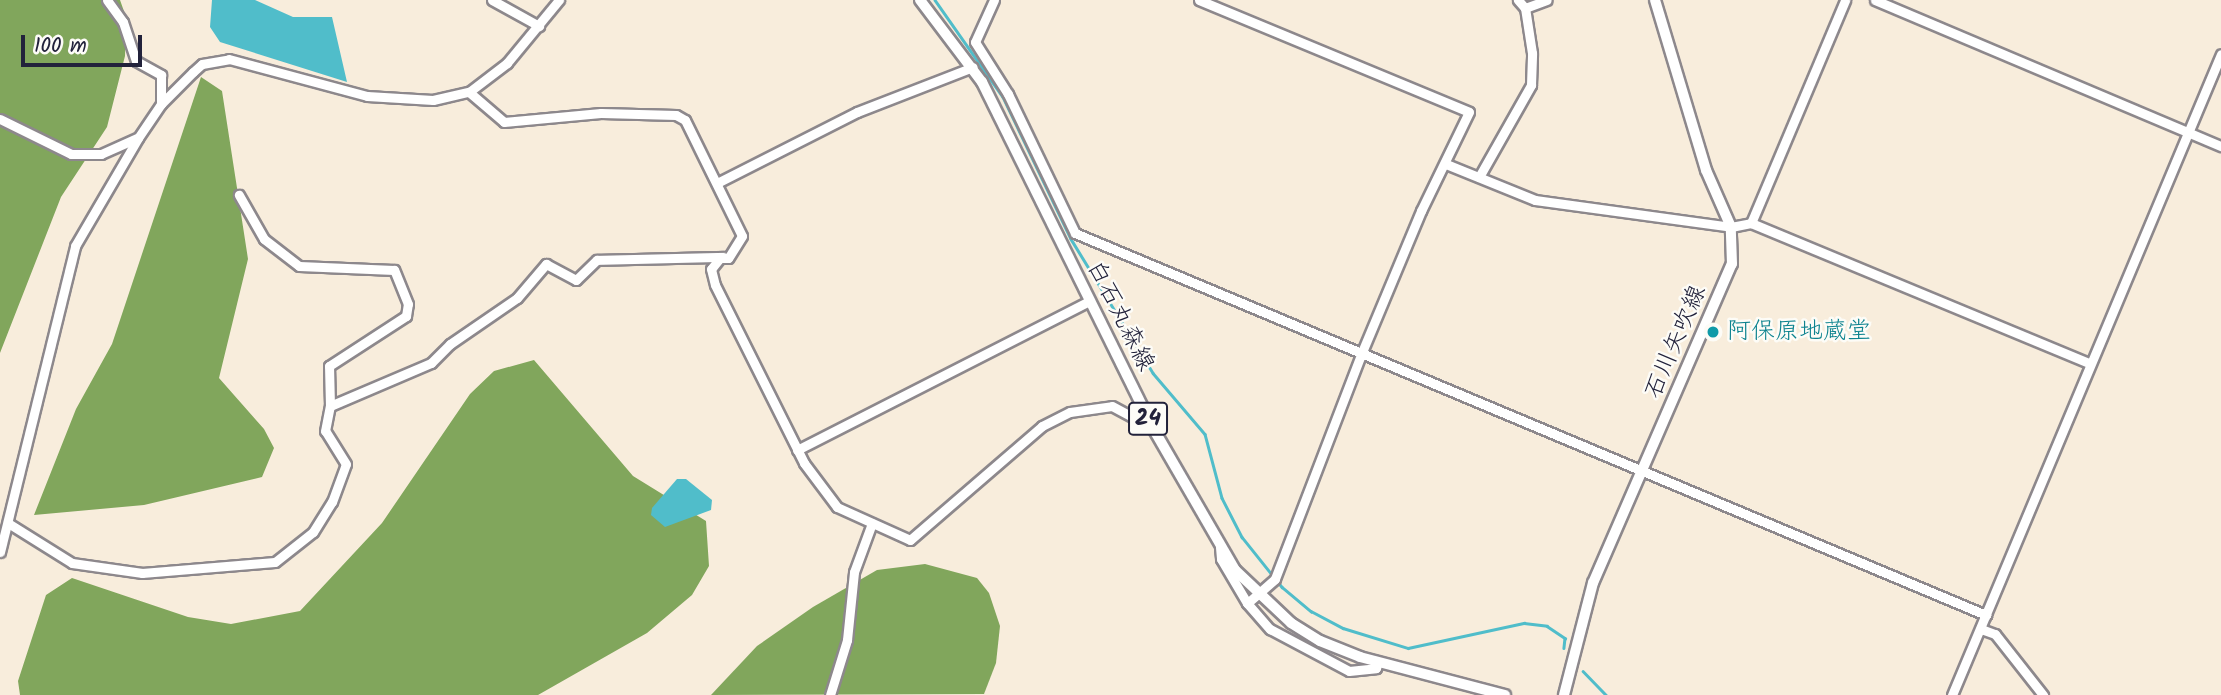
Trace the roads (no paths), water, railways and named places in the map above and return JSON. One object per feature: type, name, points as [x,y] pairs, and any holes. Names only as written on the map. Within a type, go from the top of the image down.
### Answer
[{"type":"main road","name":"白石丸森線","points":[[920,0],[973,67],[1153,428],[1220,547],[1257,594],[1320,641],[1378,662],[1503,695]]},
{"type":"main road","name":"石川矢吹線","points":[[1564,695],[1593,583],[1732,264],[1731,227],[1706,170],[1655,0]]},
{"type":"street","points":[[107,0],[123,22],[138,63],[160,75],[161,104]]},
{"type":"street","points":[[492,0],[539,26]]},
{"type":"street","points":[[0,552],[75,246],[161,104],[202,64],[229,59],[334,88],[406,101],[469,92],[524,48],[559,0]]},
{"type":"street","points":[[994,0],[975,42],[1008,94],[1076,233],[1986,615]]},
{"type":"street","points":[[1199,0],[1469,112],[1421,211],[1362,352],[1273,581],[1247,603]]},
{"type":"street","points":[[1479,177],[1531,85],[1525,8],[1518,0]]},
{"type":"street","points":[[1525,8],[1547,0]]},
{"type":"street","points":[[1751,223],[1845,0]]},
{"type":"street","points":[[1875,0],[2221,146]]},
{"type":"street","points":[[1952,695],[2089,363],[2221,54]]},
{"type":"street","points":[[716,183],[857,112],[973,67]]},
{"type":"street","points":[[469,92],[504,122],[551,114],[680,116],[742,236],[728,258]]},
{"type":"street","points":[[0,119],[71,154],[101,154],[138,138]]},
{"type":"street","points":[[1446,164],[1535,200],[1731,227],[1751,223],[2089,363]]},
{"type":"street","points":[[8,523],[72,563],[142,573],[275,562],[302,545],[338,491],[346,464],[325,430],[330,406],[329,366],[406,316],[408,304],[394,270],[299,266],[264,239],[239,195]]},
{"type":"street","points":[[728,258],[720,258],[711,268],[715,285],[797,450],[837,507],[910,540],[1042,426],[1070,412],[1112,407],[1153,428]]},
{"type":"street","points":[[330,406],[431,363],[450,344],[517,298],[546,264],[576,280],[597,260],[728,258]]},
{"type":"street","points":[[797,450],[1089,301]]},
{"type":"street","points":[[830,695],[847,640],[854,572],[872,523]]},
{"type":"street","points":[[1220,547],[1221,559],[1247,603],[1270,629],[1331,665],[1349,671],[1376,668],[1378,662]]},
{"type":"street","points":[[1981,629],[1996,635],[2043,695]]},
{"type":"water","points":[[212,0],[255,0],[293,17],[332,17],[347,82],[220,42],[210,27]]},
{"type":"water","points":[[677,479],[686,479],[712,500],[711,510],[665,527],[651,515],[652,508]]},
{"type":"waterway","points":[[935,0],[1003,97],[1071,239],[1153,373],[1205,434],[1222,498],[1242,537],[1282,587],[1311,611],[1343,628],[1408,648],[1524,623],[1547,626],[1565,638],[1564,648]]},
{"type":"waterway","points":[[1583,671],[1606,695]]},
{"type":"place","name":"阿保原地蔵堂","points":[[1713,332]]}]
